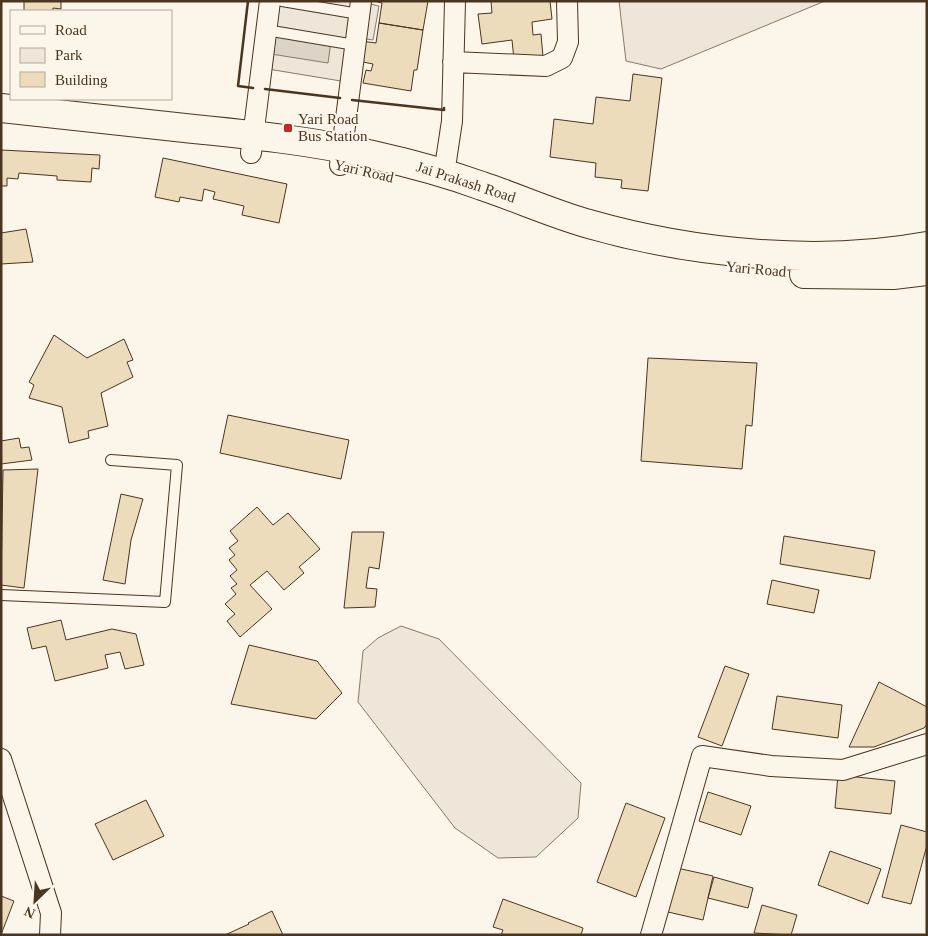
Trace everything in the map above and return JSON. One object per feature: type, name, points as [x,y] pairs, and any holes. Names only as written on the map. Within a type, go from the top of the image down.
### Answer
[{"type":"main road","name":"Jai Prakash Road","points":[[1,108],[444,174],[588,224],[656,240],[731,251],[813,256],[887,254],[927,246]]},
{"type":"main road","points":[[1,125],[252,144]]},
{"type":"main road","name":"Yari Road","points":[[340,157],[458,196],[532,224],[616,250],[713,265],[808,274],[892,275],[927,271]]},
{"type":"street","points":[[252,144],[270,1]]},
{"type":"street","points":[[444,174],[452,121],[455,1]]},
{"type":"street","points":[[453,62],[546,66],[562,58],[568,42],[567,1]]},
{"type":"street","points":[[340,157],[360,8]]},
{"type":"street","points":[[651,935],[702,756],[771,766],[843,770],[927,744]]},
{"type":"street","points":[[1,759],[51,913],[50,935]]},
{"type":"street","points":[[34,935],[51,913]]},
{"type":"lane","points":[[282,1],[360,8]]},
{"type":"lane","points":[[266,30],[355,45]]},
{"type":"lane","points":[[1,594],[165,602],[177,465],[111,460]]},
{"type":"green space","points":[[279,1],[366,1],[366,3],[379,6],[373,40],[360,38],[353,83],[268,69]]},
{"type":"green space","points":[[619,1],[825,1],[661,69],[626,61]]},
{"type":"green space","points":[[401,626],[439,639],[581,783],[578,818],[536,857],[498,858],[455,828],[358,702],[363,651],[378,638]]},
{"type":"shaded area","points":[[275,32],[331,41],[328,63],[271,54]]},
{"type":"building","points":[[24,1],[61,1],[61,9],[24,10]]},
{"type":"building","points":[[374,1],[428,1],[423,30],[379,23],[382,3]]},
{"type":"building","points":[[491,1],[550,1],[552,19],[532,22],[533,35],[541,34],[543,57],[514,60],[512,40],[482,44],[478,14],[492,13]]},
{"type":"building","points":[[379,23],[423,30],[417,70],[414,70],[411,91],[363,83],[366,70],[371,71],[373,64],[358,61],[361,41],[376,43]]},
{"type":"building","points":[[633,74],[662,78],[648,191],[621,188],[622,180],[595,177],[596,163],[550,157],[554,119],[593,124],[596,97],[630,101]]},
{"type":"building","points":[[1,150],[100,155],[99,169],[92,168],[91,182],[57,180],[57,176],[19,173],[18,179],[7,178],[7,186],[1,186]]},
{"type":"building","points":[[163,158],[287,184],[279,223],[242,215],[244,206],[213,199],[215,192],[204,189],[202,201],[180,197],[179,202],[155,197]]},
{"type":"building","points":[[26,229],[33,262],[1,264],[1,233]]},
{"type":"building","points":[[54,335],[87,358],[124,339],[133,360],[127,362],[133,377],[101,393],[108,426],[88,431],[89,438],[69,443],[62,407],[29,398],[34,385],[29,382]]},
{"type":"building","points":[[648,358],[757,363],[752,426],[746,425],[742,469],[641,461]]},
{"type":"building","points":[[228,415],[349,440],[341,479],[220,453]]},
{"type":"building","points":[[19,438],[21,448],[29,447],[32,460],[1,464],[1,441]]},
{"type":"building","points":[[38,469],[24,588],[1,585],[3,470]]},
{"type":"building","points":[[121,494],[143,499],[131,540],[125,584],[103,580]]},
{"type":"building","points":[[257,507],[273,525],[288,513],[320,549],[299,567],[304,573],[284,590],[267,571],[250,585],[272,609],[240,637],[227,621],[235,614],[225,604],[236,594],[231,588],[237,584],[230,576],[237,570],[229,560],[235,555],[229,548],[238,541],[230,531]]},
{"type":"building","points":[[352,532],[384,532],[379,569],[369,567],[366,588],[377,589],[375,607],[344,608]]},
{"type":"building","points":[[784,536],[875,551],[870,579],[780,564]]},
{"type":"building","points":[[772,580],[819,590],[814,613],[767,604]]},
{"type":"building","points":[[61,620],[66,640],[112,629],[136,634],[144,665],[125,669],[120,652],[105,655],[108,668],[55,681],[46,646],[32,649],[27,628]]},
{"type":"building","points":[[249,645],[317,661],[342,693],[316,719],[231,704]]},
{"type":"building","points":[[725,666],[749,674],[722,746],[698,737]]},
{"type":"building","points":[[879,682],[927,707],[927,724],[924,728],[874,747],[849,747]]},
{"type":"building","points":[[777,696],[842,705],[838,738],[772,729]]},
{"type":"building","points":[[838,775],[895,781],[891,814],[835,808]]},
{"type":"building","points":[[708,792],[751,806],[741,835],[699,821]]},
{"type":"building","points":[[146,800],[164,836],[113,860],[95,824]]},
{"type":"building","points":[[626,803],[665,818],[636,897],[597,882]]},
{"type":"building","points":[[901,825],[927,832],[927,845],[911,904],[882,897]]},
{"type":"building","points":[[830,851],[881,869],[868,904],[818,885]]},
{"type":"building","points":[[677,868],[713,876],[703,920],[668,912]]},
{"type":"building","points":[[714,877],[753,888],[748,908],[708,898]]},
{"type":"building","points":[[1,896],[14,901],[2,932],[1,932]]},
{"type":"building","points":[[503,899],[583,928],[581,935],[501,935],[503,930],[493,927]]},
{"type":"building","points":[[762,905],[797,915],[791,935],[754,933]]},
{"type":"building","points":[[272,911],[283,935],[225,935],[249,924]]},
{"type":"wall","points":[[248,1],[238,86],[253,88]]},
{"type":"wall","points":[[265,89],[340,98]]},
{"type":"wall","points":[[352,100],[444,110],[444,108]]},
{"type":"place","name":"Yari Road Bus Station","points":[[288,128]]}]
